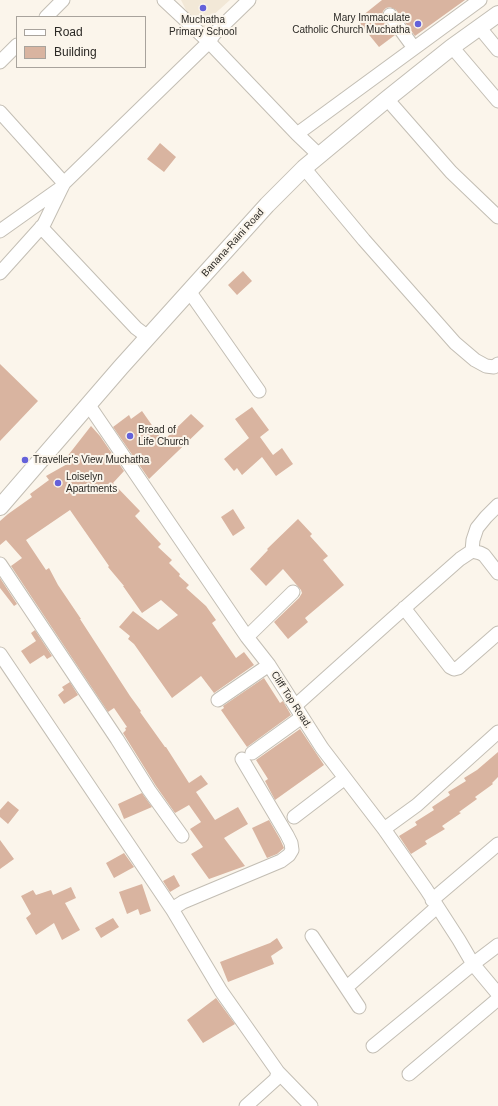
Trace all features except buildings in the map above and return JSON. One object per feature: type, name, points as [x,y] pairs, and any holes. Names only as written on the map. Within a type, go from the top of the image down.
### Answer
[{"type":"main road","name":"Banana-Raini Road","points":[[0,507],[88,404],[189,291],[304,168],[452,47],[498,14]]},
{"type":"street","points":[[47,16],[63,0]]},
{"type":"street","points":[[164,0],[209,42],[320,156]]},
{"type":"street","points":[[0,232],[63,185],[209,42],[214,34],[249,0]]},
{"type":"street","points":[[297,134],[480,0]]},
{"type":"street","points":[[390,15],[414,48]]},
{"type":"street","points":[[479,27],[498,50]]},
{"type":"street","points":[[0,62],[16,46]]},
{"type":"street","points":[[452,47],[498,101]]},
{"type":"street","points":[[387,99],[451,172],[498,217]]},
{"type":"street","points":[[0,112],[63,185]]},
{"type":"street","points":[[304,168],[364,240],[455,343],[475,360],[486,366],[494,367],[498,364]]},
{"type":"street","points":[[0,273],[47,219],[63,185]]},
{"type":"street","points":[[41,227],[136,328],[148,337]]},
{"type":"street","points":[[189,291],[259,391]]},
{"type":"street","name":"Cliff Top Road.","points":[[88,404],[247,637],[269,665],[298,712],[345,778],[384,829],[459,940],[473,964],[498,994]]},
{"type":"street","points":[[472,552],[473,540],[478,528],[498,505]]},
{"type":"street","points":[[172,909],[183,902],[281,861],[289,855],[292,850],[287,835],[247,756],[298,712],[404,608],[460,560],[472,552],[480,553],[484,555],[498,573]]},
{"type":"street","points":[[0,564],[115,735],[149,790],[182,836]]},
{"type":"street","points":[[247,637],[293,592]]},
{"type":"street","points":[[404,608],[450,667],[454,669],[458,668],[498,633]]},
{"type":"street","points":[[0,654],[172,909],[221,991],[278,1072],[311,1106]]},
{"type":"street","points":[[218,700],[269,665]]},
{"type":"street","points":[[384,829],[417,805],[498,732]]},
{"type":"street","points":[[294,817],[345,778]]},
{"type":"street","points":[[346,987],[498,844]]},
{"type":"street","points":[[312,936],[359,1007]]},
{"type":"street","points":[[373,1046],[498,945]]},
{"type":"street","points":[[409,1074],[498,998]]},
{"type":"street","points":[[246,1106],[276,1079],[278,1072]]},
{"type":"shaded area","name":"Muchatha Primary School","points":[[181,0],[230,0],[210,18],[204,28],[189,16]]},
{"type":"place","name":"Muchatha Primary School","points":[[203,8]]},
{"type":"place","name":"Mary Immaculate Catholic Church Muchatha","points":[[418,24]]},
{"type":"place","name":"Bread of Life Church","points":[[130,436]]},
{"type":"place","name":"Traveller's View Muchatha","points":[[25,460]]},
{"type":"place","name":"Loiselyn Apartments","points":[[58,483]]}]
